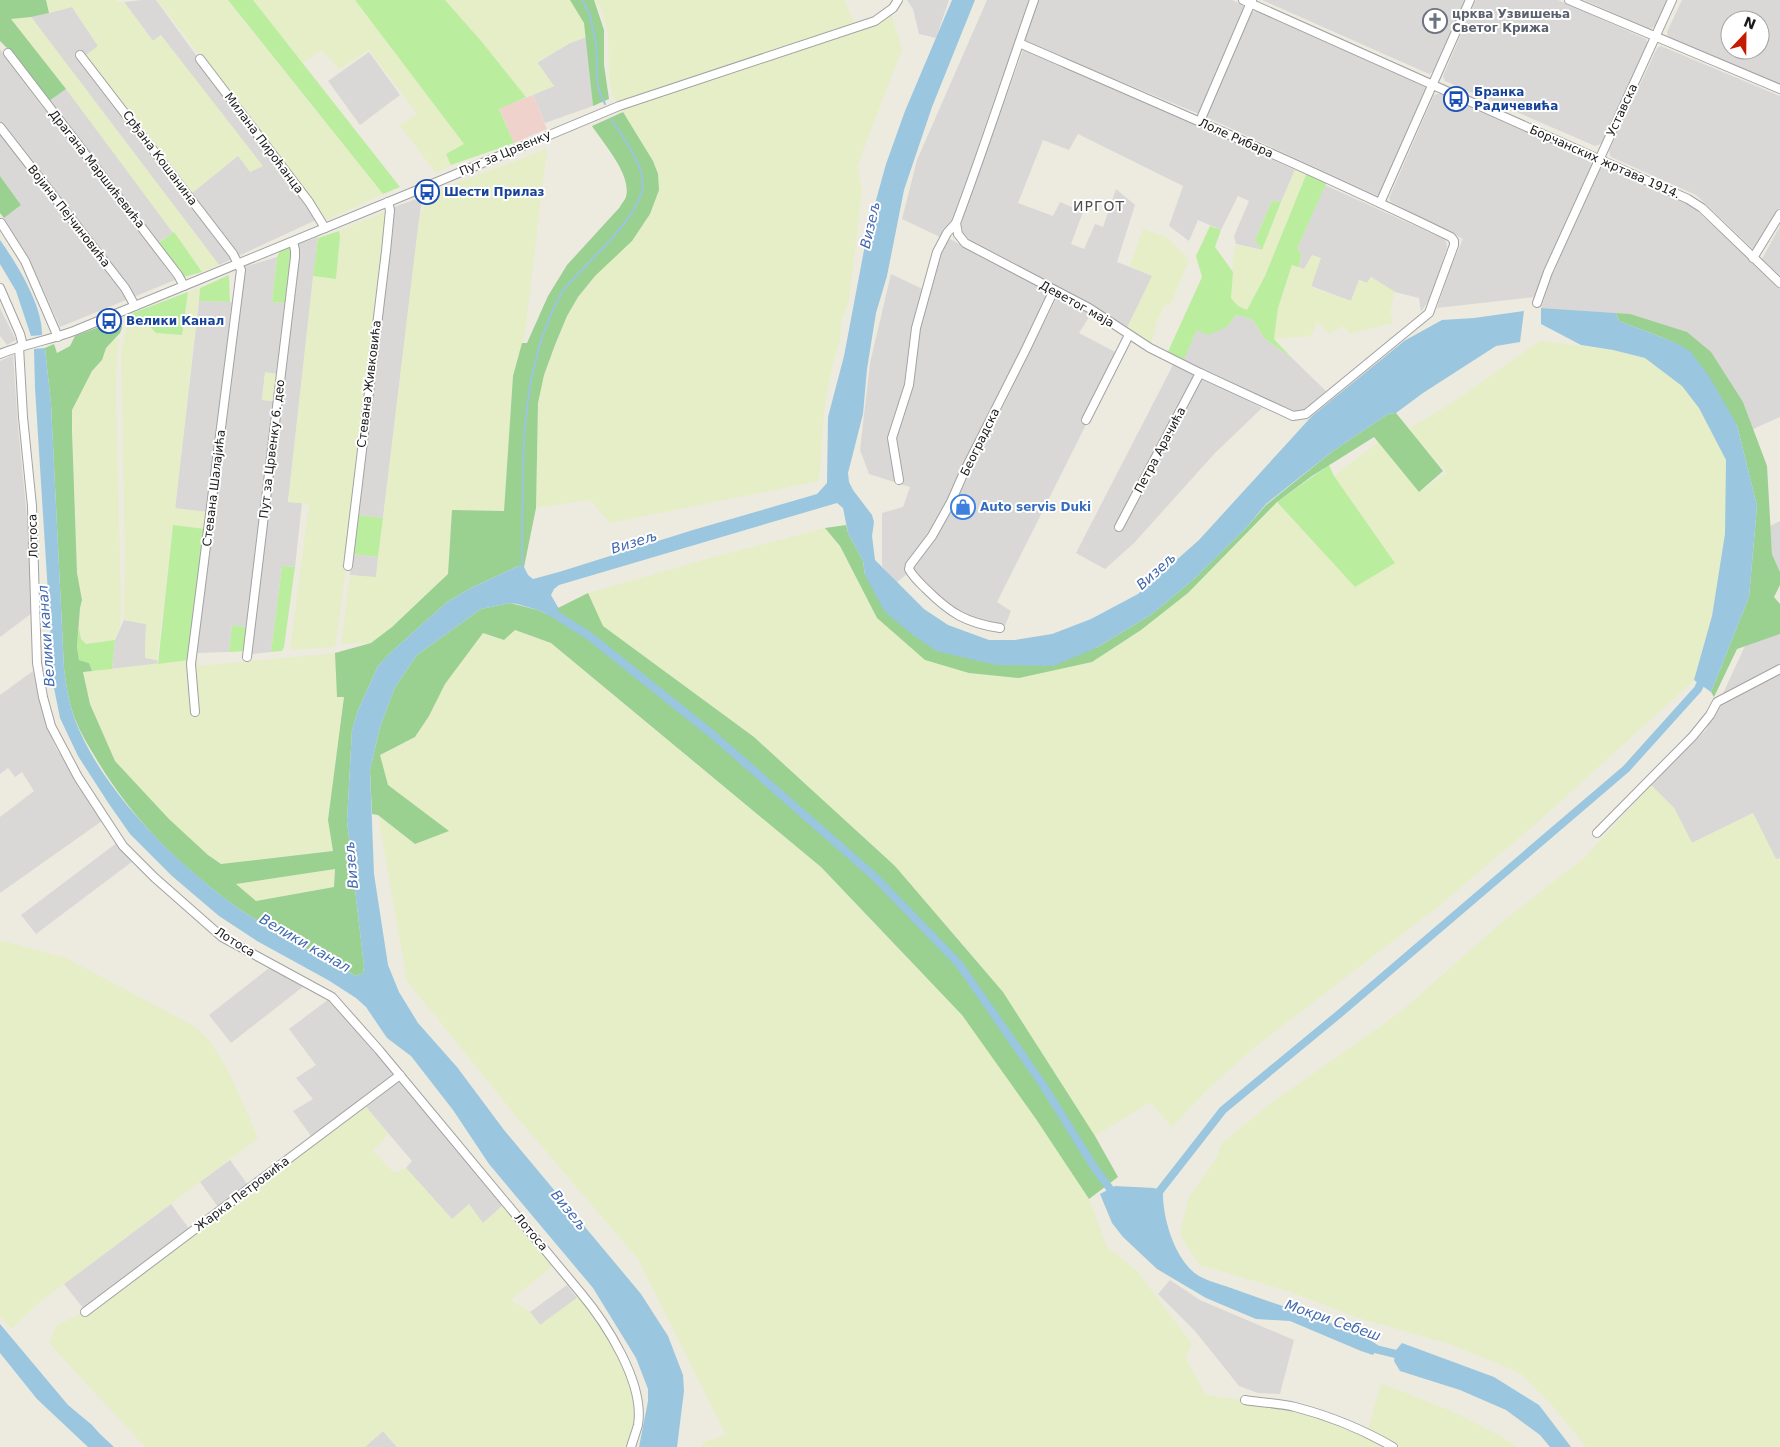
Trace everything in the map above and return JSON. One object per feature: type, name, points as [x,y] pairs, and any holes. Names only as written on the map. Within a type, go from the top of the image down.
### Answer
[{"type":"street","name":"Пут за Црвенку","points":[[0,354],[21,346],[58,337],[619,106],[875,21],[893,8],[898,0]]},
{"type":"street","points":[[899,480],[892,444],[892,432],[909,385],[916,328],[937,252],[943,239],[956,223],[983,153],[1034,0]]},
{"type":"street","points":[[1380,203],[1470,0]]},
{"type":"street","points":[[1570,0],[1780,90]]},
{"type":"street","name":"Уставска","points":[[1537,303],[1548,272],[1672,0]]},
{"type":"street","points":[[1200,121],[1249,1]]},
{"type":"street","name":"Борчанских жртава 1914.","points":[[1249,1],[1695,203],[1780,282]]},
{"type":"street","name":"Лоле Рибара","points":[[1019,43],[1200,121],[1451,237],[1454,245],[1432,307],[1428,313]]},
{"type":"street","name":"Драгана Маршићевића","points":[[8,53],[178,275],[184,286]]},
{"type":"street","name":"Срђана Кошанина","points":[[80,55],[209,222],[238,264]]},
{"type":"street","name":"Милана Пироћанца","points":[[200,59],[309,202],[325,228]]},
{"type":"street","name":"Војина Пејчиновића","points":[[0,127],[125,288],[135,306]]},
{"type":"street","name":"Стевана Живковића","points":[[348,566],[386,251],[390,210],[388,202]]},
{"type":"street","points":[[1754,258],[1780,214]]},
{"type":"street","points":[[1,223],[25,261],[58,337]]},
{"type":"street","name":"Деветог маја","points":[[956,223],[958,234],[965,243],[1089,308],[1129,335],[1200,373],[1288,414],[1302,416],[1428,313]]},
{"type":"street","name":"Пут за Црвенку 6. део","points":[[247,657],[296,250],[292,242]]},
{"type":"street","name":"Стевана Шалајића","points":[[195,712],[191,664],[240,274],[238,264]]},
{"type":"street","name":"Лотоса","points":[[0,288],[20,334],[23,417],[31,493],[37,663],[43,697],[51,726],[64,753],[123,846],[155,878],[222,937],[332,997],[400,1075],[583,1295],[614,1339],[636,1389],[638,1424],[630,1447]]},
{"type":"street","name":"Београдска","points":[[1000,628],[982,625],[951,612],[915,578],[909,569],[932,536],[951,502],[1054,290]]},
{"type":"street","points":[[1086,420],[1129,335]]},
{"type":"street","name":"Петра Арачића","points":[[1119,527],[1200,373]]},
{"type":"street","points":[[1597,833],[1693,736],[1718,702],[1780,669]]},
{"type":"street","name":"Жарка Петровића","points":[[85,1312],[400,1075]]},
{"type":"street","points":[[1245,1400],[1293,1407],[1328,1416],[1367,1432],[1392,1447]]},
{"type":"shaded area","points":[[156,0],[316,220],[219,265],[31,17],[72,7],[98,46],[87,55],[192,193],[238,155],[161,35],[153,41],[124,2]]},
{"type":"shaded area","points":[[907,0],[949,0],[936,38],[919,34],[913,9]]},
{"type":"shaded area","points":[[987,0],[1029,0],[979,154],[954,221],[940,237],[902,219],[917,160]]},
{"type":"shaded area","points":[[1038,0],[1232,0],[1243,5],[1244,9],[1199,114],[1023,41]]},
{"type":"shaded area","points":[[1262,0],[1466,0],[1433,72],[1429,74]]},
{"type":"shaded area","points":[[1476,0],[1558,0],[1646,39],[1648,44],[1601,144],[1595,146],[1445,81],[1443,76]]},
{"type":"shaded area","points":[[1584,0],[1667,0],[1656,26],[1650,29]]},
{"type":"shaded area","points":[[1682,0],[1780,0],[1780,84],[1722,60],[1770,60],[1770,10],[1720,10],[1720,59],[1668,38],[1667,32]]},
{"type":"shaded area","points":[[1258,11],[1425,85],[1426,90],[1381,194],[1378,196],[1206,117],[1252,12]]},
{"type":"shaded area","points":[[586,37],[593,106],[545,123],[533,95],[554,86],[537,63],[570,43]]},
{"type":"shaded area","points":[[1661,46],[1780,96],[1780,207],[1754,250],[1696,195],[1611,157],[1609,151],[1657,48]]},
{"type":"shaded area","points":[[0,49],[42,106],[66,89],[174,232],[151,247],[175,280],[60,327],[29,258],[4,218],[21,205],[0,176]]},
{"type":"shaded area","points":[[1023,50],[1186,120],[1295,170],[1281,202],[1272,201],[1255,240],[1262,250],[1236,244],[1234,236],[1249,201],[1238,196],[1221,230],[1198,220],[1189,241],[1169,226],[1183,186],[1078,134],[1069,150],[1043,140],[1018,203],[1053,216],[1060,202],[1083,212],[1071,244],[1084,249],[1095,224],[1103,227],[1116,189],[1135,205],[1117,262],[1153,276],[1127,328],[964,235],[961,223]]},
{"type":"shaded area","points":[[369,52],[400,95],[360,125],[328,81]]},
{"type":"shaded area","points":[[1441,93],[1591,161],[1592,166],[1535,297],[1437,308],[1463,239],[1391,202],[1389,198],[1434,95]]},
{"type":"shaded area","points":[[533,95],[547,129],[514,143],[499,108]]},
{"type":"shaded area","points":[[1605,167],[1691,205],[1780,288],[1780,417],[1753,429],[1743,402],[1730,384],[1630,314],[1541,308],[1552,275],[1598,170]]},
{"type":"shaded area","points":[[1325,185],[1446,241],[1447,247],[1432,295],[1421,312],[1419,298],[1395,292],[1371,277],[1367,283],[1359,280],[1351,301],[1311,286],[1304,269],[1298,267],[1302,255],[1297,249]]},
{"type":"shaded area","points":[[422,197],[383,518],[359,515],[394,207]]},
{"type":"shaded area","points":[[1780,226],[1780,275],[1762,259]]},
{"type":"shaded area","points":[[318,237],[288,502],[302,503],[295,567],[282,566],[271,652],[252,654],[299,244]]},
{"type":"shaded area","points":[[950,239],[1046,290],[1048,293],[948,501],[908,573],[896,583],[882,566],[882,513],[903,507],[910,487],[869,474],[860,450],[870,363],[891,274],[929,292],[944,244]]},
{"type":"shaded area","points":[[277,257],[272,302],[286,303],[278,374],[265,373],[262,400],[274,401],[248,627],[232,625],[229,652],[197,653],[244,267]]},
{"type":"shaded area","points":[[1057,297],[1091,314],[1079,333],[1121,355],[997,602],[1011,611],[1004,628],[962,614],[941,597],[913,569],[936,535],[960,493]]},
{"type":"shaded area","points":[[199,301],[232,302],[207,512],[175,509]]},
{"type":"shaded area","points":[[0,308],[16,340],[7,345],[0,336]]},
{"type":"shaded area","points":[[1236,315],[1252,319],[1265,339],[1292,358],[1326,391],[1302,412],[1294,412],[1183,361],[1197,330],[1227,327]]},
{"type":"shaded area","points":[[13,355],[28,528],[32,613],[0,637],[0,361]]},
{"type":"shaded area","points":[[1173,365],[1203,377],[1262,408],[1215,453],[1134,543],[1105,569],[1076,553]]},
{"type":"shaded area","points":[[1780,521],[1780,572],[1772,554],[1770,526]]},
{"type":"shaded area","points":[[352,554],[378,557],[376,578],[350,575]]},
{"type":"shaded area","points":[[124,620],[146,624],[145,658],[157,660],[158,664],[112,669],[115,640]]},
{"type":"shaded area","points":[[1780,634],[1780,858],[1776,860],[1753,813],[1692,843],[1674,808],[1651,785],[1706,730],[1745,646]]},
{"type":"shaded area","points":[[33,671],[46,725],[56,748],[102,821],[0,893],[0,817],[34,791],[22,772],[15,777],[8,768],[0,774],[0,695]]},
{"type":"shaded area","points":[[118,842],[133,861],[36,934],[21,915]]},
{"type":"shaded area","points":[[269,968],[304,986],[231,1043],[209,1015]]},
{"type":"shaded area","points":[[329,999],[395,1075],[311,1136],[293,1111],[313,1099],[296,1078],[316,1065],[289,1029]]},
{"type":"shaded area","points":[[399,1082],[503,1205],[483,1223],[452,1219],[406,1168],[412,1161],[366,1107]]},
{"type":"shaded area","points":[[230,1160],[248,1185],[218,1207],[200,1182]]},
{"type":"shaded area","points":[[171,1204],[190,1230],[83,1308],[64,1284]]},
{"type":"shaded area","points":[[1170,1280],[1200,1300],[1294,1340],[1280,1394],[1258,1393],[1239,1386],[1195,1331],[1158,1294]]},
{"type":"shaded area","points":[[567,1285],[577,1298],[540,1325],[530,1312]]},
{"type":"shaded area","points":[[383,1431],[397,1447],[365,1447]]},
{"type":"green space","points":[[0,0],[46,0],[49,13],[11,19],[66,89],[49,101],[0,41]]},
{"type":"green space","points":[[46,0],[116,0],[117,2],[124,2],[153,41],[161,35],[263,166],[250,172],[238,156],[192,193],[86,55],[98,46],[72,7],[49,13]]},
{"type":"green space","points":[[157,0],[228,0],[383,194],[327,220]]},
{"type":"green space","points":[[228,0],[253,0],[400,187],[383,194]]},
{"type":"green space","points":[[253,0],[355,0],[464,144],[446,154],[451,165],[436,173],[400,126],[417,114],[369,50],[340,69],[321,50],[302,64]]},
{"type":"green space","points":[[355,0],[445,0],[526,97],[499,109],[514,143],[451,165],[446,154],[464,144]]},
{"type":"green space","points":[[445,0],[570,0],[584,22],[586,37],[570,43],[537,62],[554,86],[526,97]]},
{"type":"green space","points":[[570,0],[594,0],[604,30],[604,65],[609,99],[593,106],[584,23]]},
{"type":"green space","points":[[594,0],[844,0],[856,27],[890,10],[902,49],[857,167],[862,191],[849,300],[841,323],[840,341],[825,402],[819,481],[610,523],[590,500],[536,508],[538,403],[544,375],[567,316],[578,297],[595,276],[653,161],[613,96],[609,79],[608,33],[601,8]]},
{"type":"green space","points":[[31,17],[219,265],[202,272],[66,89],[10,19]]},
{"type":"green space","points":[[623,112],[653,161],[658,174],[659,190],[650,214],[632,241],[595,276],[578,297],[567,316],[544,375],[538,403],[536,508],[524,567],[518,566],[471,588],[447,602],[378,666],[358,710],[352,730],[347,821],[364,966],[363,973],[356,976],[244,912],[181,862],[162,844],[127,804],[111,782],[80,730],[71,707],[64,668],[51,404],[45,348],[54,344],[57,353],[70,346],[75,336],[120,319],[122,328],[120,333],[106,348],[102,360],[92,371],[72,410],[77,573],[82,600],[77,647],[79,660],[89,663],[92,671],[83,672],[90,704],[115,761],[169,819],[208,855],[221,864],[333,851],[328,820],[344,697],[337,697],[335,653],[371,643],[392,627],[448,574],[452,510],[504,511],[513,376],[522,343],[527,343],[548,296],[567,265],[620,207],[626,197],[627,188],[621,170],[592,126]],"holes":[[[335,869],[334,887],[256,901],[236,884]]]},
{"type":"green space","points":[[547,149],[525,333],[513,376],[504,511],[452,510],[448,574],[392,627],[371,643],[341,644],[350,575],[376,577],[419,219],[427,201],[438,190]]},
{"type":"green space","points":[[1297,165],[1308,170],[1265,276],[1247,310],[1238,306],[1231,298],[1233,257],[1236,244],[1262,250]]},
{"type":"green space","points":[[1308,170],[1328,179],[1297,249],[1302,255],[1298,267],[1292,265],[1278,308],[1274,339],[1292,358],[1265,339],[1252,319],[1236,315],[1227,327],[1208,335],[1197,330],[1182,364],[1166,356],[1202,277],[1196,256],[1210,226],[1221,230],[1215,247],[1233,272],[1231,298],[1238,306],[1247,310],[1265,276]]},
{"type":"green space","points":[[0,176],[21,205],[4,218],[0,213]]},
{"type":"green space","points":[[1272,201],[1281,202],[1262,250],[1255,240]]},
{"type":"green space","points":[[386,211],[345,577],[335,647],[290,650],[309,504],[288,502],[313,276],[336,279],[339,231]]},
{"type":"green space","points":[[1143,229],[1166,237],[1189,260],[1171,303],[1164,306],[1157,322],[1150,348],[1125,332],[1152,276],[1130,266]]},
{"type":"green space","points":[[339,231],[336,279],[313,276],[318,238]]},
{"type":"green space","points":[[174,232],[202,272],[184,277],[158,243]]},
{"type":"green space","points":[[292,247],[292,262],[286,303],[272,302],[277,257],[280,251]]},
{"type":"green space","points":[[1312,255],[1321,258],[1311,287],[1351,301],[1359,280],[1367,283],[1371,277],[1395,292],[1390,311],[1393,323],[1350,334],[1343,326],[1329,334],[1317,321],[1311,336],[1274,339],[1278,308],[1293,265],[1304,269]]},
{"type":"green space","points":[[229,275],[230,302],[199,301],[200,288]]},
{"type":"green space","points":[[200,288],[175,508],[207,512],[205,529],[173,525],[157,660],[145,658],[146,624],[124,620],[125,562],[121,353],[127,324],[136,321],[144,320],[156,333],[182,335],[188,292]]},
{"type":"green space","points":[[188,292],[182,335],[156,333],[144,320],[127,324],[125,316]]},
{"type":"green space","points":[[1616,313],[1630,314],[1687,332],[1711,352],[1743,402],[1767,466],[1772,554],[1780,572],[1780,585],[1774,597],[1780,604],[1780,634],[1737,649],[1714,697],[1711,692],[1749,597],[1757,506],[1737,425],[1674,342],[1619,321]]},
{"type":"green space","points":[[115,339],[120,339],[117,353],[116,396],[120,628],[115,640],[86,644],[81,639],[79,628],[82,600],[77,573],[72,410],[92,371],[99,365],[106,348]]},
{"type":"green space","points":[[1540,341],[1612,350],[1645,358],[1682,386],[1699,408],[1726,460],[1725,534],[1712,616],[1694,680],[1539,821],[1436,908],[1251,1050],[1205,1092],[1172,1127],[1150,1102],[1095,1136],[1003,992],[895,866],[754,737],[603,626],[588,593],[825,528],[840,546],[877,618],[1092,662],[1141,630],[1188,593],[1277,502],[1355,587],[1395,562],[1334,476],[1378,442],[1419,492],[1447,473],[1408,429],[1452,403]]},
{"type":"green space","points":[[265,372],[278,374],[274,401],[262,400]]},
{"type":"green space","points":[[1396,413],[1443,471],[1419,492],[1374,437],[1312,476],[1277,502],[1188,593],[1141,630],[1092,662],[1019,678],[969,673],[925,660],[877,618],[840,546],[825,528],[846,525],[848,533],[863,561],[865,575],[913,635],[1096,648],[1152,614],[1194,579],[1246,528],[1266,505],[1333,451],[1388,414]]},
{"type":"green space","points":[[1329,465],[1334,476],[1395,563],[1355,587],[1277,502]]},
{"type":"green space","points":[[359,515],[383,518],[378,557],[352,554]]},
{"type":"green space","points":[[173,525],[205,529],[189,660],[158,664]]},
{"type":"green space","points":[[282,566],[295,567],[284,647],[282,651],[271,652]]},
{"type":"green space","points":[[588,593],[603,626],[754,737],[895,866],[1003,992],[1095,1136],[1118,1177],[1089,1199],[1036,1119],[962,1015],[821,867],[551,643],[515,630],[504,640],[483,633],[445,684],[429,716],[415,737],[380,755],[388,785],[449,831],[415,844],[378,815],[372,814],[370,770],[380,727],[395,687],[417,655],[481,609],[510,603],[546,614]]},
{"type":"green space","points":[[232,625],[248,627],[246,651],[229,652]]},
{"type":"green space","points":[[79,628],[81,639],[86,644],[115,640],[112,669],[92,671],[89,663],[79,660],[77,647]]},
{"type":"green space","points":[[515,630],[551,643],[821,867],[962,1015],[1036,1119],[1089,1199],[1107,1247],[1137,1271],[1192,1344],[1185,1357],[1206,1395],[1284,1406],[1367,1432],[1381,1383],[1454,1412],[1517,1447],[701,1447],[704,1442],[726,1435],[638,1259],[516,1116],[407,981],[378,815],[415,844],[449,831],[388,785],[380,755],[416,737],[445,684],[483,633],[494,637]]},
{"type":"green space","points":[[335,653],[337,696],[344,696],[328,820],[333,851],[221,864],[208,855],[169,819],[115,761],[90,704],[83,672],[197,659],[198,666]]},
{"type":"green space","points":[[1651,785],[1674,808],[1692,843],[1753,813],[1776,859],[1780,858],[1780,1447],[1586,1447],[1552,1405],[1520,1373],[1450,1344],[1359,1318],[1288,1291],[1200,1265],[1180,1235],[1188,1199],[1215,1161],[1222,1143],[1274,1101],[1384,1024],[1412,1002],[1502,922],[1584,858]]},
{"type":"green space","points":[[335,868],[334,887],[256,901],[235,883]]},
{"type":"green space","points":[[0,940],[66,958],[194,1026],[209,1040],[228,1070],[258,1138],[36,1305],[11,1329],[0,1316]]},
{"type":"green space","points":[[363,1103],[388,1134],[373,1151],[394,1173],[406,1168],[452,1219],[469,1204],[483,1223],[506,1203],[556,1263],[511,1300],[530,1312],[540,1325],[577,1298],[580,1292],[596,1312],[635,1386],[638,1424],[631,1447],[397,1447],[383,1431],[365,1447],[145,1447],[49,1343],[57,1325],[85,1312]]},
{"type":"water","name":"Визељ","points":[[952,0],[975,0],[932,107],[904,190],[887,276],[876,313],[867,369],[863,414],[848,473],[849,482],[853,490],[872,515],[874,522],[872,536],[875,560],[924,609],[948,625],[989,640],[1015,640],[1052,634],[1091,619],[1138,594],[1199,540],[1312,416],[1404,341],[1442,320],[1474,318],[1524,311],[1520,342],[1496,346],[1423,393],[1396,413],[1388,414],[1333,451],[1266,504],[1246,528],[1194,579],[1152,614],[1096,648],[1053,666],[996,665],[936,651],[913,635],[885,612],[865,575],[863,561],[848,533],[843,508],[837,503],[559,585],[551,595],[559,609],[550,616],[538,610],[510,603],[481,609],[417,655],[395,687],[380,727],[370,770],[374,874],[388,965],[399,992],[418,1023],[457,1067],[504,1130],[641,1294],[668,1336],[683,1375],[684,1391],[677,1447],[639,1447],[648,1401],[648,1389],[636,1358],[593,1288],[489,1164],[453,1110],[411,1056],[387,1038],[366,1007],[356,998],[328,980],[257,941],[219,916],[172,876],[130,834],[78,756],[60,718],[54,688],[34,349],[45,348],[51,404],[64,668],[73,714],[88,747],[104,775],[124,801],[146,827],[195,874],[258,921],[356,976],[363,973],[364,966],[347,821],[352,730],[358,710],[378,666],[389,654],[447,602],[471,588],[518,566],[524,567],[528,575],[533,579],[817,494],[827,483],[828,417],[844,356],[868,229],[886,164],[905,111]]},
{"type":"water","points":[[0,240],[21,273],[34,299],[42,335],[31,336],[16,291],[0,264]]},
{"type":"water","points":[[1541,308],[1616,313],[1619,321],[1674,342],[1690,351],[1709,376],[1737,425],[1757,506],[1749,597],[1711,692],[1694,680],[1712,616],[1725,534],[1726,460],[1699,408],[1682,386],[1645,358],[1581,345],[1541,324]]},
{"type":"water","points":[[1115,1186],[1154,1188],[1163,1191],[1163,1202],[1168,1226],[1177,1250],[1183,1260],[1199,1276],[1338,1326],[1364,1337],[1379,1346],[1373,1355],[1290,1321],[1256,1319],[1206,1298],[1157,1269],[1123,1237],[1112,1223],[1100,1194]]},
{"type":"water","points":[[0,1324],[68,1405],[114,1447],[88,1447],[37,1399],[0,1353]]},
{"type":"water","points":[[1402,1343],[1494,1377],[1539,1405],[1571,1447],[1550,1447],[1540,1435],[1506,1410],[1460,1390],[1400,1371],[1394,1361],[1396,1350]]},
{"type":"waterway","points":[[582,0],[589,12],[596,43],[598,88],[605,104]]},
{"type":"waterway","points":[[522,568],[525,428],[529,393],[536,359],[546,326],[563,291],[624,224],[632,213],[642,191],[643,182],[638,163],[612,120]]},
{"type":"waterway","points":[[545,608],[588,635],[712,734],[875,877],[959,964],[1043,1085],[1094,1167],[1116,1197]]},
{"type":"waterway","points":[[1155,1197],[1223,1110],[1338,1015],[1626,769],[1698,689],[1703,678]]},
{"type":"waterway","name":"Мокри Себеш","points":[[1367,1347],[1404,1356]]},
{"type":"place","name":"црква Узвишења Светог Крижа","points":[[1435,21]]},
{"type":"place","name":"Бранка Радичевића","points":[[1456,99]]},
{"type":"place","name":"Шести Прилаз","points":[[427,192]]},
{"type":"place","name":"Велики Канал","points":[[109,321]]},
{"type":"place","name":"Auto servis Duki","points":[[963,507]]},
{"type":"district","name":"ИРГОТ","points":[[1099,206]]},
{"type":"water label","name":"Велики канал","points":[[46,636]]},
{"type":"water label","name":"Велики канал","points":[[305,943]]}]
